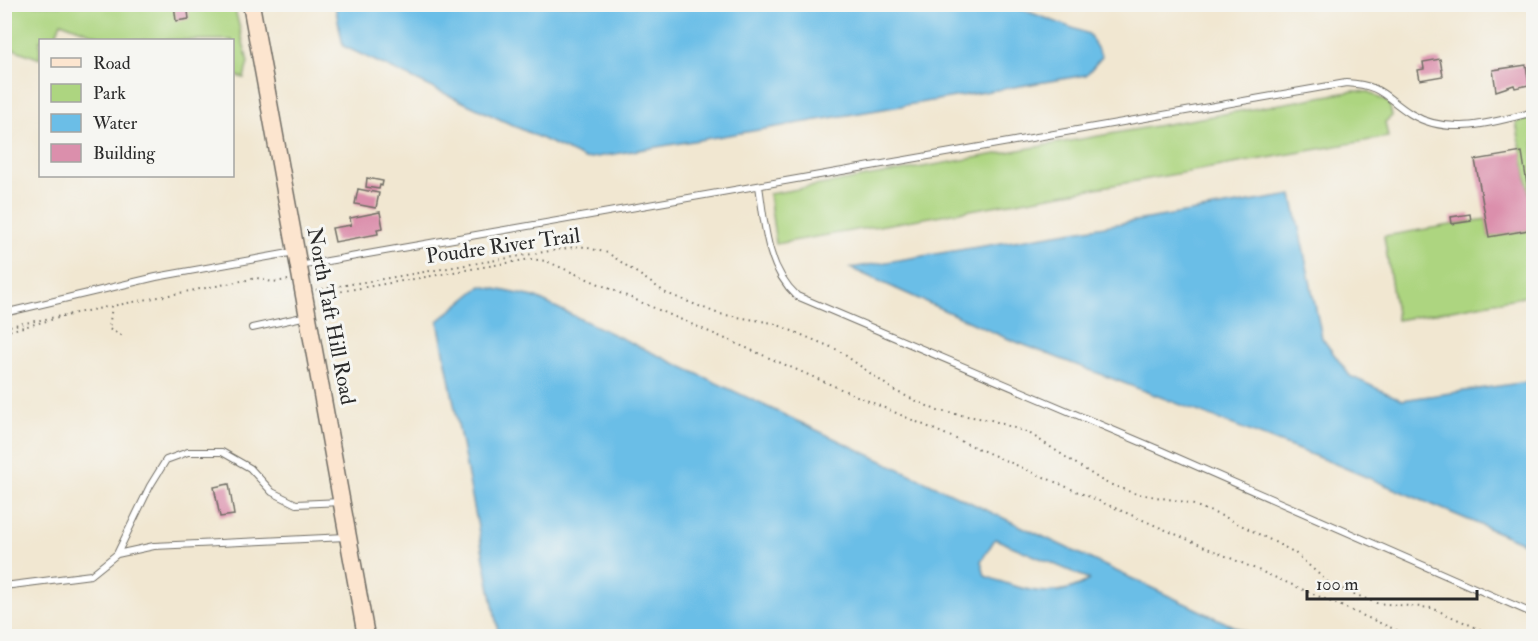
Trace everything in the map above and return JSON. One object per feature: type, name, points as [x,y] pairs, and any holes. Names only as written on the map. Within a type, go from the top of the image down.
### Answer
[{"type":"main road","name":"North Taft Hill Road","points":[[251,4],[297,259],[308,287],[307,316],[366,636]]},
{"type":"lane","points":[[4,313],[156,277],[297,259],[759,186],[1346,83],[1362,84],[1381,90],[1412,114],[1434,124],[1460,128],[1533,112]]},
{"type":"lane","points":[[759,186],[767,241],[781,281],[796,296],[1162,451],[1533,614]]},
{"type":"lane","points":[[252,328],[307,316]]},
{"type":"lane","points":[[4,586],[91,575],[117,554],[150,486],[166,460],[188,452],[222,452],[250,468],[272,492],[296,504],[342,502]]},
{"type":"lane","points":[[117,554],[154,546],[347,537]]},
{"type":"path","name":"Poudre River Trail","points":[[4,327],[257,278],[272,282],[289,279],[308,287],[580,246],[608,253],[666,293],[719,314],[773,322],[838,350],[895,391],[938,411],[991,420],[1022,430],[1052,446],[1104,482],[1133,493],[1186,502],[1227,518],[1294,552],[1330,584],[1376,603],[1432,608],[1495,636]]},
{"type":"path","points":[[308,287],[326,294],[530,259],[546,261],[1410,636]]},
{"type":"path","points":[[112,306],[109,329],[123,336]]},
{"type":"path","points":[[4,332],[87,311]]},
{"type":"green space","points":[[4,5],[234,5],[248,62],[244,78],[234,75],[234,39],[106,39],[61,22],[54,39],[39,39],[39,59],[5,46]]},
{"type":"green space","points":[[1354,91],[1368,92],[1389,103],[1392,116],[1385,122],[1388,137],[776,244],[769,194]]},
{"type":"green space","points":[[1534,117],[1533,215],[1516,122]]},
{"type":"green space","points":[[1486,219],[1489,237],[1533,229],[1533,295],[1397,320],[1384,236]]},
{"type":"water","points":[[335,5],[1010,5],[1089,34],[1102,57],[1086,75],[585,159],[343,46]]},
{"type":"water","points":[[1292,195],[1322,338],[1350,376],[1402,400],[1533,381],[1533,547],[1333,463],[1006,338],[850,268]]},
{"type":"water","points":[[481,286],[534,297],[1254,636],[499,636],[438,321]],"holes":[[[995,539],[1089,579],[1076,587],[1050,592],[1037,591],[985,576],[981,561]]]},
{"type":"building","points":[[174,4],[187,4],[189,19],[176,21]]},
{"type":"building","points":[[1440,59],[1443,76],[1420,80],[1418,70],[1424,69],[1423,62]]},
{"type":"building","points":[[1526,65],[1529,85],[1515,88],[1514,85],[1496,91],[1493,70]]},
{"type":"building","points":[[1522,152],[1534,229],[1489,237],[1475,160]]},
{"type":"building","points":[[367,178],[383,181],[382,186],[380,185],[379,189],[366,187]]},
{"type":"building","points":[[358,189],[379,193],[376,208],[355,204]]},
{"type":"building","points":[[380,212],[383,228],[377,229],[378,234],[335,242],[332,228],[351,225],[350,218]]},
{"type":"building","points":[[1470,214],[1471,221],[1452,224],[1451,217]]},
{"type":"building","points":[[229,484],[234,515],[220,517],[214,487]]}]
